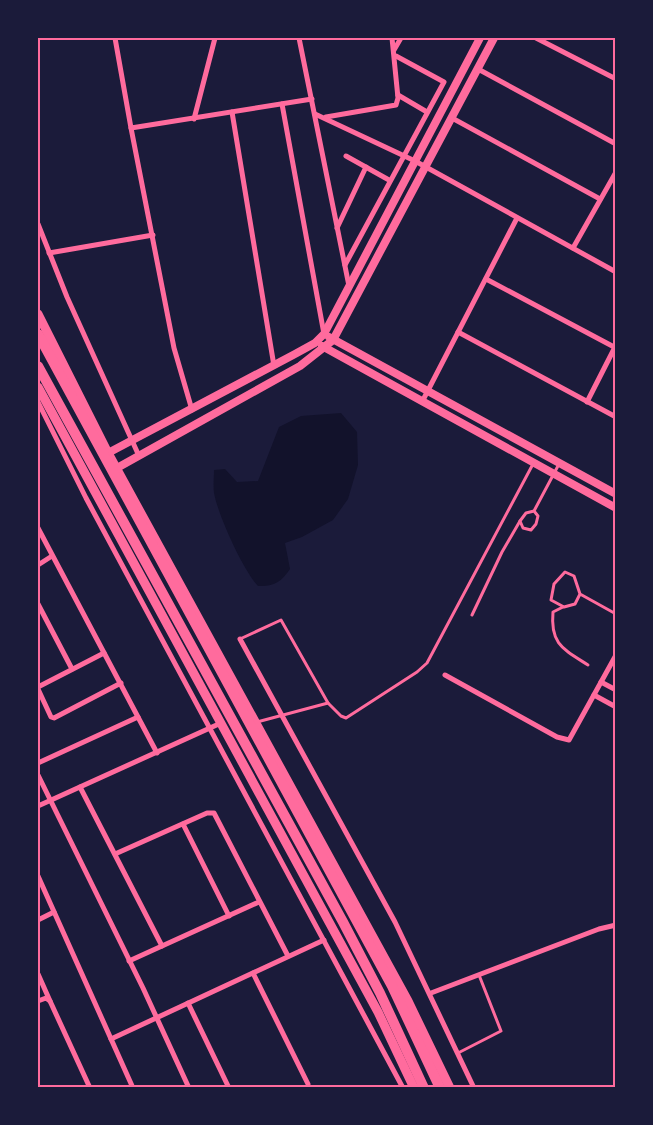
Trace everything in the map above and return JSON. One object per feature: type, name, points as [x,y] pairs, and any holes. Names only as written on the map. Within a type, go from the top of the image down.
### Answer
[{"type":"highway","points":[[38,334],[383,969],[440,1088]]},
{"type":"highway","points":[[38,366],[348,931],[380,993],[424,1088]]},
{"type":"main road","points":[[38,314],[108,453],[408,1001],[450,1088]]},
{"type":"main road","points":[[68,375],[38,388],[378,1012],[414,1088]]},
{"type":"main road","points":[[130,558],[156,539]]},
{"type":"street","points":[[115,38],[174,348],[192,410]]},
{"type":"street","points":[[194,119],[215,38]]},
{"type":"street","points":[[299,38],[349,286]]},
{"type":"street","points":[[324,117],[396,105],[398,95],[392,38]]},
{"type":"street","points":[[395,53],[401,38]]},
{"type":"street","points":[[108,453],[274,366],[315,343],[324,334],[480,38]]},
{"type":"street","points":[[117,468],[300,366],[333,340],[494,38]]},
{"type":"street","points":[[536,38],[616,79]]},
{"type":"street","points":[[344,266],[402,156],[444,82],[395,53]]},
{"type":"street","points":[[478,69],[616,144]]},
{"type":"street","points":[[398,95],[427,112]]},
{"type":"street","points":[[131,128],[312,99]]},
{"type":"street","points":[[282,104],[324,334],[616,494]]},
{"type":"street","points":[[232,112],[274,366]]},
{"type":"street","points":[[315,114],[425,167],[616,272]]},
{"type":"street","points":[[452,118],[600,199]]},
{"type":"street","points":[[346,156],[390,180]]},
{"type":"street","points":[[337,228],[366,167]]},
{"type":"street","points":[[573,248],[616,172]]},
{"type":"street","points":[[422,402],[517,218]]},
{"type":"street","points":[[38,224],[138,456]]},
{"type":"street","points":[[49,253],[152,235]]},
{"type":"street","points":[[486,279],[615,348],[587,402]]},
{"type":"street","points":[[458,332],[616,417]]},
{"type":"street","points":[[315,343],[616,508]]},
{"type":"street","points":[[38,402],[86,498],[403,1088]]},
{"type":"street","points":[[38,528],[156,752]]},
{"type":"street","points":[[38,565],[52,556]]},
{"type":"street","points":[[38,604],[72,670]]},
{"type":"street","points":[[240,639],[395,922],[431,993],[474,1088]]},
{"type":"street","points":[[104,653],[38,688],[51,717],[54,718],[121,683]]},
{"type":"street","points":[[445,675],[566,740],[571,738],[616,656]]},
{"type":"street","points":[[601,682],[616,690]]},
{"type":"street","points":[[594,695],[616,707]]},
{"type":"street","points":[[38,763],[138,717]]},
{"type":"street","points":[[38,806],[222,723]]},
{"type":"street","points":[[38,775],[189,1088]]},
{"type":"street","points":[[80,787],[162,946]]},
{"type":"street","points":[[115,854],[207,813],[217,816],[288,956]]},
{"type":"street","points":[[183,824],[229,916]]},
{"type":"street","points":[[38,876],[132,1087]]},
{"type":"street","points":[[129,961],[259,902]]},
{"type":"street","points":[[38,920],[54,912]]},
{"type":"street","points":[[431,993],[599,929],[616,925]]},
{"type":"street","points":[[111,1039],[324,940]]},
{"type":"street","points":[[252,973],[308,1084]]},
{"type":"street","points":[[38,974],[90,1088]]},
{"type":"street","points":[[38,1001],[46,998],[50,1001]]},
{"type":"street","points":[[188,1003],[229,1088]]},
{"type":"lane","points":[[240,639],[282,620],[328,703],[341,716],[346,718],[353,715],[404,682],[427,662],[534,464]]},
{"type":"lane","points":[[472,614],[502,552],[526,513],[534,511],[559,464]]},
{"type":"lane","points":[[520,521],[523,528],[531,530],[536,524],[538,516],[534,511]]},
{"type":"lane","points":[[564,607],[551,600],[554,584],[565,572],[574,576],[580,594],[616,614]]},
{"type":"lane","points":[[580,594],[574,604],[553,612],[552,629],[559,647],[588,665]]},
{"type":"lane","points":[[256,722],[328,703]]},
{"type":"lane","points":[[458,1053],[501,1032],[479,975]]},
{"type":"shaded area","points":[[341,413],[357,432],[358,465],[348,499],[333,520],[302,537],[285,543],[290,569],[277,583],[268,586],[258,586],[245,568],[220,515],[214,493],[214,470],[225,469],[237,482],[258,481],[279,427],[301,416]]}]
